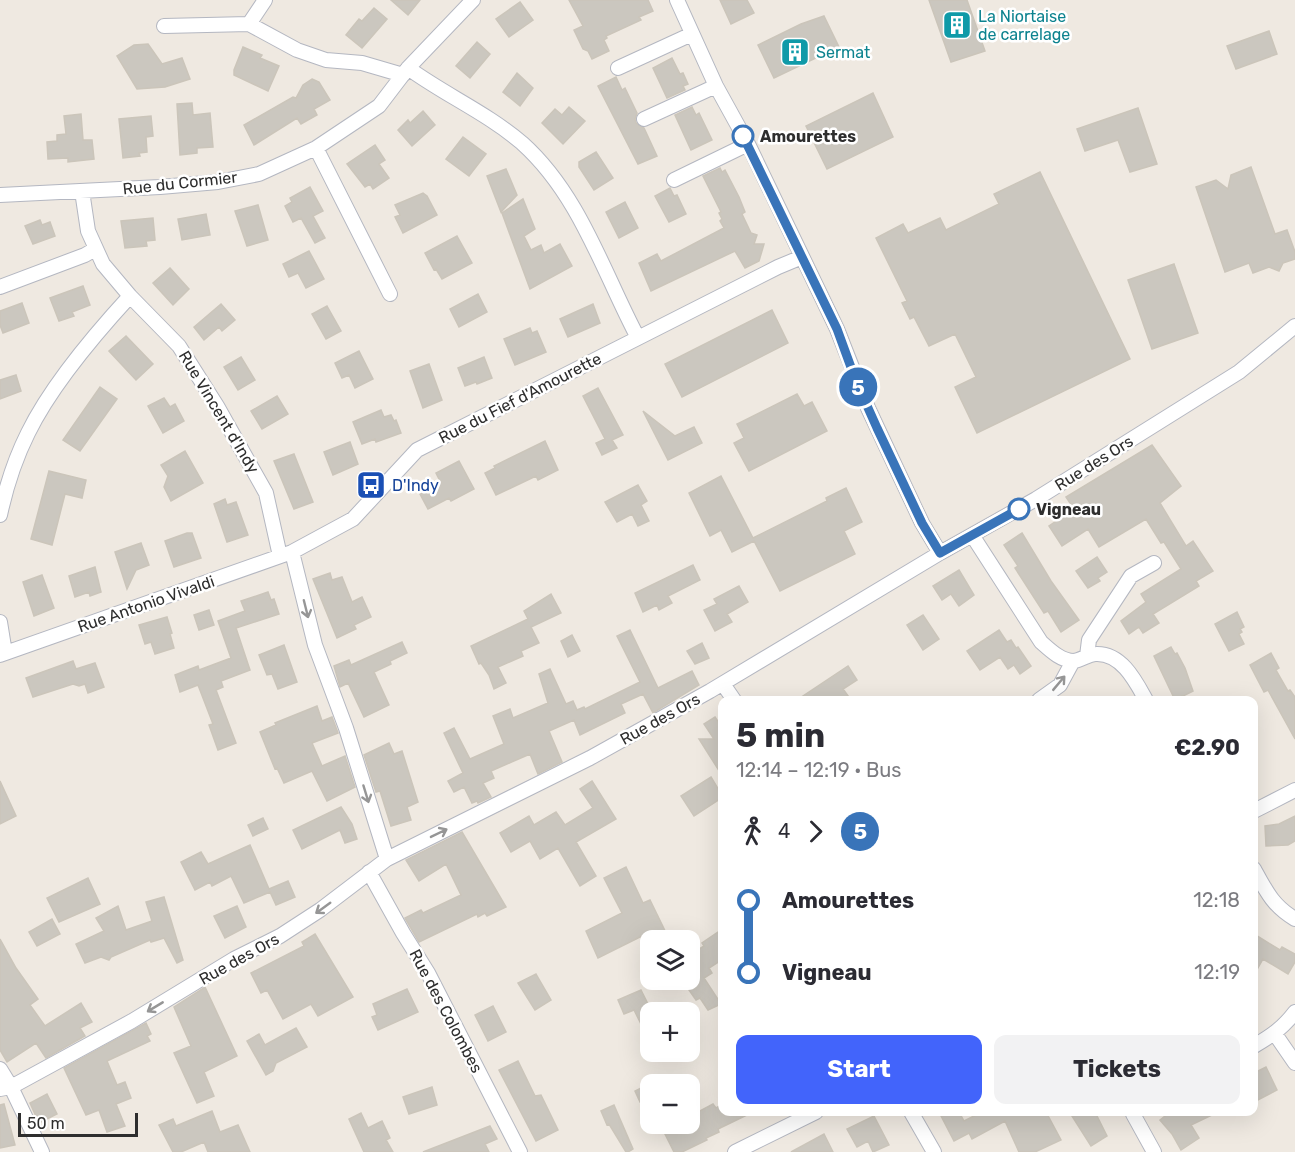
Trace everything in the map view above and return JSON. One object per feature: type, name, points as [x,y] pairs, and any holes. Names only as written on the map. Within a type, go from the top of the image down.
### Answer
[{"type":"street","points":[[249,24],[265,0]]},
{"type":"street","name":"Rue du Cormier","points":[[0,195],[160,187],[218,182],[259,174],[316,148],[378,106],[405,72],[473,0]]},
{"type":"street","points":[[677,0],[716,86],[748,144],[837,329],[868,408],[922,523],[940,553]]},
{"type":"street","points":[[164,26],[249,24],[297,50],[326,60],[362,63],[405,72],[502,127],[524,145],[554,179],[579,216],[638,338]]},
{"type":"street","points":[[618,68],[692,34]]},
{"type":"street","points":[[644,119],[716,86]]},
{"type":"street","points":[[674,180],[748,144]]},
{"type":"street","points":[[316,148],[390,294]]},
{"type":"street","name":"Rue Vincent d'Indy","points":[[82,191],[88,231],[103,264],[130,297],[179,346],[217,406],[266,493],[286,554]]},
{"type":"street","points":[[0,287],[85,255],[95,249]]},
{"type":"street","name":"Rue du Fief d'Amourette","points":[[286,554],[353,519],[417,450],[521,395],[802,257]]},
{"type":"street","points":[[0,515],[7,483],[28,432],[53,391],[130,297]]},
{"type":"street","name":"Rue des Ors","points":[[5,1088],[132,1021],[234,959],[280,936],[320,910],[387,859],[590,758],[723,684],[940,553],[1036,499],[1239,372],[1295,326]]},
{"type":"street","points":[[972,535],[1041,642],[1056,655],[1073,661],[1097,654],[1110,657],[1131,674],[1144,696]]},
{"type":"street","points":[[286,554],[315,645],[346,728],[387,859]]},
{"type":"street","name":"Rue Antonio Vivaldi","points":[[2,654],[286,554]]},
{"type":"street","points":[[1087,656],[1089,640],[1131,576],[1154,563]]},
{"type":"street","points":[[0,622],[2,654]]},
{"type":"street","points":[[1045,696],[1060,685],[1073,661]]},
{"type":"street","points":[[723,684],[731,696]]},
{"type":"street","points":[[1258,809],[1295,790]]},
{"type":"street","name":"Rue des Colombes","points":[[369,872],[428,973],[520,1152]]},
{"type":"street","points":[[1258,876],[1272,901],[1295,919]]},
{"type":"street","points":[[1258,1044],[1286,1025],[1295,1012]]},
{"type":"street","points":[[1275,1034],[1295,1063]]},
{"type":"street","points":[[0,1069],[5,1088],[42,1152]]},
{"type":"street","points":[[735,1152],[808,1116]]},
{"type":"street","points":[[913,1116],[934,1152]]},
{"type":"street","points":[[1135,1116],[1154,1152]]},
{"type":"building","points":[[391,0],[420,0],[408,15]]},
{"type":"building","points":[[569,0],[648,0],[653,11],[639,17],[641,20],[606,36],[604,40],[609,51],[592,59],[588,51],[583,49],[574,30],[583,26]]},
{"type":"building","points":[[720,0],[747,0],[754,13],[731,24]]},
{"type":"building","name":"La Niortaise de carrelage","points":[[929,0],[967,0],[985,51],[951,62]]},
{"type":"building","points":[[520,2],[533,20],[509,37],[496,19]]},
{"type":"building","points":[[374,8],[387,19],[362,48],[346,35],[359,19],[362,21]]},
{"type":"building","name":"Sermat","points":[[824,16],[839,47],[774,78],[758,45],[801,24]]},
{"type":"building","points":[[1269,31],[1277,54],[1236,69],[1227,46]]},
{"type":"building","points":[[477,42],[490,54],[470,78],[456,66]]},
{"type":"building","points":[[148,44],[162,64],[182,58],[190,79],[165,87],[137,89],[117,56],[134,45]]},
{"type":"building","points":[[243,47],[279,66],[268,91],[234,75]]},
{"type":"building","points":[[672,58],[688,84],[683,86],[685,90],[667,98],[653,68]]},
{"type":"building","points":[[517,73],[533,88],[520,106],[503,92]]},
{"type":"building","points":[[616,77],[622,90],[625,88],[637,113],[636,123],[644,128],[657,156],[638,164],[598,86]]},
{"type":"building","points":[[312,79],[319,82],[330,100],[314,109],[317,115],[301,124],[297,118],[254,145],[244,125],[293,97],[296,98],[303,85]]},
{"type":"building","points":[[873,93],[893,137],[827,169],[806,126]]},
{"type":"building","points":[[192,103],[193,115],[210,113],[213,147],[197,148],[197,153],[180,155],[177,104]]},
{"type":"building","points":[[569,107],[585,121],[563,144],[542,123],[555,109],[562,115]]},
{"type":"building","points":[[692,107],[696,115],[699,113],[712,140],[691,150],[675,115]]},
{"type":"building","points":[[1138,108],[1157,164],[1130,172],[1118,140],[1085,151],[1077,129]]},
{"type":"building","points":[[423,111],[435,125],[412,146],[398,130],[408,120],[410,123]]},
{"type":"building","points":[[81,114],[83,140],[92,140],[94,159],[68,162],[68,158],[48,159],[47,142],[57,141],[57,135],[66,134],[64,116]]},
{"type":"building","points":[[151,116],[153,136],[146,137],[147,152],[139,153],[140,156],[123,158],[119,119]]},
{"type":"building","points":[[463,137],[486,154],[469,176],[446,159]]},
{"type":"building","points":[[375,145],[385,160],[379,164],[389,178],[373,189],[370,184],[365,187],[347,164]]},
{"type":"building","points":[[596,152],[613,178],[594,190],[579,167],[579,162]]},
{"type":"building","points":[[1251,167],[1275,234],[1287,230],[1295,252],[1295,259],[1283,263],[1279,271],[1269,267],[1253,273],[1249,263],[1225,272],[1196,187],[1216,180],[1228,189],[1231,175]]},
{"type":"building","points":[[720,168],[722,172],[725,170],[739,197],[745,212],[742,214],[751,233],[757,235],[754,244],[764,244],[759,261],[745,268],[735,251],[651,291],[639,263],[657,254],[661,261],[724,228],[720,221],[722,219],[719,213],[721,212],[703,176]]},
{"type":"building","points":[[506,169],[517,195],[501,212],[487,176]]},
{"type":"building","points":[[1040,172],[1130,359],[977,433],[955,387],[976,377],[955,334],[929,346],[914,317],[910,319],[902,303],[907,301],[876,238],[903,224],[908,233],[940,218],[946,230],[999,204],[994,194]]},
{"type":"building","points":[[310,187],[323,211],[313,216],[325,238],[315,243],[301,218],[293,222],[285,206],[292,202],[290,198]]},
{"type":"building","points":[[670,188],[674,196],[677,195],[686,214],[669,222],[655,196]]},
{"type":"building","points":[[423,193],[437,215],[403,233],[395,217],[400,215],[395,205]]},
{"type":"building","points":[[523,199],[535,229],[524,236],[531,250],[541,245],[544,253],[560,244],[572,266],[530,289],[502,213]]},
{"type":"building","points":[[625,202],[638,228],[619,238],[606,212]]},
{"type":"building","points":[[258,205],[268,240],[247,246],[235,211]]},
{"type":"building","points":[[206,214],[210,235],[182,240],[178,219]]},
{"type":"building","points":[[153,218],[155,240],[146,241],[147,246],[125,248],[121,221]]},
{"type":"building","points":[[40,220],[42,225],[50,222],[55,236],[33,244],[25,226]]},
{"type":"building","points":[[457,236],[472,263],[442,279],[425,253]]},
{"type":"building","points":[[309,251],[324,279],[306,288],[298,273],[289,277],[283,264]]},
{"type":"building","points":[[1174,264],[1198,333],[1152,349],[1128,280]]},
{"type":"building","points":[[170,268],[189,289],[173,305],[153,283]]},
{"type":"building","points":[[83,286],[90,305],[72,312],[74,316],[59,321],[50,298]]},
{"type":"building","points":[[478,294],[487,312],[459,327],[450,309]]},
{"type":"building","points":[[22,303],[29,323],[3,333],[0,325],[0,311]]},
{"type":"building","points":[[221,304],[235,320],[222,331],[219,327],[204,340],[194,327]]},
{"type":"building","points":[[593,304],[600,323],[568,337],[560,319]]},
{"type":"building","points":[[327,306],[341,331],[326,339],[312,314]]},
{"type":"building","points":[[772,310],[788,343],[682,397],[665,364]]},
{"type":"building","points":[[530,328],[532,333],[537,331],[546,352],[515,365],[504,339]]},
{"type":"building","points":[[126,336],[153,364],[136,380],[109,351]]},
{"type":"building","points":[[359,351],[373,379],[355,388],[349,375],[342,378],[335,363]]},
{"type":"building","points":[[241,357],[255,380],[238,390],[224,367]]},
{"type":"building","points":[[484,357],[492,378],[465,386],[458,368]]},
{"type":"building","points":[[429,364],[442,400],[423,408],[410,371]]},
{"type":"building","points":[[16,375],[21,391],[0,399],[0,380]]},
{"type":"building","points":[[100,387],[117,399],[80,451],[63,440]]},
{"type":"building","points":[[598,388],[623,435],[612,440],[617,448],[602,455],[596,443],[605,439],[583,396]]},
{"type":"building","points":[[797,394],[804,406],[812,402],[827,431],[749,471],[734,443],[744,438],[737,424]]},
{"type":"building","points":[[277,396],[288,414],[262,429],[251,411]]},
{"type":"building","points":[[164,398],[170,407],[175,404],[184,421],[163,433],[148,406]]},
{"type":"building","points":[[381,410],[384,417],[391,415],[394,421],[396,420],[401,433],[376,442],[375,439],[362,444],[353,422]]},
{"type":"building","points":[[643,411],[675,436],[694,427],[702,443],[668,460]]},
{"type":"building","points":[[545,441],[558,470],[538,480],[536,476],[496,495],[485,473],[495,468],[494,466]]},
{"type":"building","points":[[350,442],[358,464],[333,475],[324,452]]},
{"type":"building","points":[[1152,445],[1181,486],[1160,503],[1186,546],[1193,541],[1213,571],[1196,581],[1199,586],[1153,614],[1159,623],[1143,633],[1139,627],[1129,634],[1121,621],[1146,602],[1141,594],[1181,569],[1164,542],[1161,543],[1146,519],[1099,547],[1088,529],[1062,546],[1049,526],[1074,509],[1066,497]]},
{"type":"building","points":[[185,451],[203,483],[171,501],[164,487],[168,476],[161,465]]},
{"type":"building","points":[[294,454],[313,502],[294,509],[274,461]]},
{"type":"building","points":[[459,461],[474,489],[451,501],[449,498],[428,509],[420,494],[441,483],[436,473]]},
{"type":"building","points":[[49,471],[86,480],[82,498],[65,494],[52,545],[31,539]]},
{"type":"building","points":[[721,476],[753,538],[827,501],[826,498],[846,488],[862,522],[844,531],[855,554],[780,591],[754,541],[732,552],[721,530],[710,536],[689,493]]},
{"type":"building","points":[[638,485],[647,501],[641,505],[649,521],[638,526],[632,514],[617,522],[605,502]]},
{"type":"building","points":[[225,499],[227,505],[236,502],[248,535],[227,542],[214,504]]},
{"type":"building","points":[[192,533],[201,558],[174,567],[165,541]]},
{"type":"building","points":[[1022,533],[1051,581],[1079,620],[1061,632],[1048,611],[1044,613],[1015,568],[1018,566],[1004,545]]},
{"type":"building","points":[[141,543],[149,565],[136,570],[127,589],[115,552]]},
{"type":"building","points":[[1097,557],[1107,572],[1098,578],[1100,581],[1088,588],[1076,571]]},
{"type":"building","points":[[693,565],[700,580],[668,596],[672,603],[659,610],[657,605],[643,612],[635,593]]},
{"type":"building","points":[[95,567],[101,592],[90,596],[89,592],[75,597],[69,576]]},
{"type":"building","points":[[959,570],[974,595],[959,606],[951,594],[942,600],[933,586]]},
{"type":"building","points":[[330,573],[332,580],[342,577],[352,602],[362,597],[371,617],[354,625],[356,629],[337,638],[313,579]]},
{"type":"building","points":[[42,575],[54,608],[34,616],[23,582]]},
{"type":"building","points":[[739,586],[748,602],[727,614],[732,622],[715,631],[704,610],[717,604],[714,599]]},
{"type":"building","points":[[268,592],[271,600],[274,599],[279,614],[236,628],[250,670],[221,681],[223,687],[216,690],[236,743],[218,750],[209,725],[213,724],[198,685],[180,692],[175,675],[198,666],[199,670],[231,658],[218,621],[245,611],[241,601]]},
{"type":"building","points":[[551,594],[561,613],[531,627],[539,643],[521,651],[523,656],[498,667],[506,683],[494,689],[489,675],[481,663],[479,664],[471,646],[528,619],[524,611]]},
{"type":"building","points":[[209,610],[214,625],[199,630],[194,615]]},
{"type":"building","points":[[1237,612],[1244,627],[1240,629],[1242,632],[1239,634],[1244,644],[1229,651],[1215,624]]},
{"type":"building","points":[[923,615],[939,639],[923,650],[907,625]]},
{"type":"building","points":[[167,617],[174,648],[155,654],[151,642],[145,644],[139,625]]},
{"type":"building","points":[[630,630],[658,688],[692,671],[699,685],[653,713],[643,694],[621,704],[625,713],[580,735],[574,720],[549,731],[562,762],[538,774],[530,754],[491,771],[494,778],[483,783],[491,797],[478,803],[477,801],[472,803],[464,787],[454,792],[448,781],[463,773],[444,733],[454,728],[470,759],[504,744],[493,716],[510,709],[513,718],[548,703],[539,674],[550,669],[566,704],[573,701],[577,710],[584,707],[585,709],[640,682],[617,636]]},
{"type":"building","points":[[999,630],[1007,642],[1011,640],[1016,648],[1018,647],[1031,666],[1020,674],[1014,665],[1008,669],[1000,657],[980,670],[967,651]]},
{"type":"building","points":[[572,635],[580,651],[568,657],[561,641]]},
{"type":"building","points":[[402,642],[407,653],[374,672],[389,705],[364,717],[348,683],[340,687],[334,666],[349,660],[351,665]]},
{"type":"building","points":[[702,643],[709,658],[695,664],[687,651]]},
{"type":"building","points":[[284,645],[297,682],[278,689],[272,674],[267,675],[259,655]]},
{"type":"building","points":[[1171,647],[1185,668],[1193,691],[1183,696],[1173,696],[1154,656]]},
{"type":"building","points":[[1271,653],[1279,668],[1276,670],[1288,691],[1290,690],[1295,697],[1295,739],[1268,690],[1264,692],[1250,665]]},
{"type":"building","points":[[73,661],[76,669],[95,663],[104,687],[88,693],[85,684],[79,686],[73,684],[33,697],[26,678]]},
{"type":"building","points":[[848,666],[857,680],[843,689],[848,696],[803,696]]},
{"type":"building","points":[[317,706],[322,721],[332,717],[338,733],[312,743],[322,766],[345,756],[355,787],[327,801],[312,771],[284,783],[277,768],[275,769],[260,732],[276,725],[275,723]]},
{"type":"building","points":[[715,717],[718,722],[718,769],[699,739],[714,739],[704,724]]},
{"type":"building","points":[[389,743],[394,754],[402,751],[418,802],[407,807],[411,820],[391,826],[380,791],[376,792],[364,755]]},
{"type":"building","points":[[711,777],[718,789],[718,800],[694,816],[681,796]]},
{"type":"building","points":[[0,781],[16,816],[0,824]]},
{"type":"building","points":[[592,781],[616,819],[576,842],[596,876],[580,886],[558,848],[540,859],[530,841],[511,852],[500,833],[529,816],[534,825],[556,812],[565,825],[593,808],[580,789]]},
{"type":"building","points":[[341,807],[352,824],[357,839],[345,843],[340,830],[302,849],[293,830]]},
{"type":"building","points":[[1295,816],[1295,841],[1288,845],[1266,846],[1265,826],[1279,824]]},
{"type":"building","points":[[263,818],[268,829],[253,836],[248,825]]},
{"type":"building","points":[[462,832],[506,907],[487,916],[485,913],[478,917],[477,914],[419,942],[405,918],[421,910],[423,913],[461,895],[446,864],[419,881],[406,860]]},
{"type":"building","points":[[250,845],[269,889],[288,881],[295,897],[276,905],[270,892],[244,903],[231,876],[212,886],[210,882],[195,890],[181,862],[201,852],[208,864]]},
{"type":"building","points":[[626,867],[643,903],[650,900],[665,930],[640,930],[640,937],[598,958],[586,931],[622,913],[604,878]]},
{"type":"building","points":[[88,878],[100,904],[59,922],[47,898]]},
{"type":"building","points":[[164,897],[183,960],[177,963],[164,938],[151,942],[150,940],[111,957],[109,960],[101,957],[85,963],[76,944],[104,931],[96,918],[118,906],[126,930],[152,921],[146,902]]},
{"type":"building","points":[[237,906],[246,927],[225,938],[214,916]]},
{"type":"building","points":[[52,919],[60,934],[37,946],[29,932]]},
{"type":"building","points":[[718,932],[718,962],[709,968],[712,973],[704,978],[718,999],[718,1005],[708,1010],[700,998],[696,1000],[689,990],[700,990],[700,949],[704,946],[702,943]]},
{"type":"building","points":[[315,934],[353,997],[318,1016],[311,1004],[283,1019],[267,990],[261,993],[251,973],[304,946],[302,942]]},
{"type":"building","points":[[1258,936],[1280,950],[1282,947],[1295,954],[1295,962],[1288,974],[1263,959],[1258,968]]},
{"type":"building","points":[[0,939],[16,968],[38,999],[30,1005],[45,1026],[81,1003],[92,1022],[80,1028],[85,1036],[46,1058],[36,1043],[7,1062],[0,1050]]},
{"type":"building","points":[[536,974],[551,1000],[535,1010],[518,983]]},
{"type":"building","points":[[205,987],[237,1056],[204,1072],[214,1096],[197,1103],[174,1053],[191,1046],[174,1007]]},
{"type":"building","points":[[407,989],[418,1012],[378,1030],[372,1017],[377,1015],[373,1004]]},
{"type":"building","points":[[641,990],[647,1002],[640,1002],[640,1022],[634,1010],[624,1014],[618,1000]]},
{"type":"building","points":[[493,1006],[506,1032],[488,1041],[475,1015]]},
{"type":"building","points":[[146,1023],[151,1034],[147,1036],[150,1041],[107,1061],[117,1085],[125,1082],[131,1098],[116,1104],[125,1126],[107,1132],[99,1110],[86,1115],[64,1068]]},
{"type":"building","points":[[296,1028],[307,1047],[276,1063],[273,1071],[266,1075],[247,1041],[259,1034],[265,1045]]},
{"type":"building","points":[[518,1061],[535,1096],[541,1095],[558,1130],[536,1141],[499,1070]]},
{"type":"building","points":[[1266,1067],[1277,1090],[1258,1100],[1258,1071]]},
{"type":"building","points":[[432,1087],[437,1105],[409,1114],[403,1097]]},
{"type":"building","points":[[640,1088],[640,1102],[635,1091]]},
{"type":"building","points":[[47,1094],[57,1114],[39,1123],[30,1103]]},
{"type":"building","points":[[4,1104],[15,1145],[0,1148],[0,1105]]},
{"type":"building","points":[[713,1104],[716,1108],[718,1107],[718,1116],[745,1116],[718,1129],[719,1132],[706,1138],[707,1140],[682,1152],[674,1152],[665,1134],[700,1134],[700,1111]]},
{"type":"building","points":[[614,1105],[633,1149],[628,1152],[609,1124],[607,1125],[601,1111]]},
{"type":"building","points":[[212,1111],[220,1132],[238,1125],[250,1152],[208,1152],[204,1142],[181,1152],[173,1152],[159,1125],[173,1119],[176,1126]]},
{"type":"building","points":[[361,1113],[368,1128],[382,1121],[390,1138],[386,1140],[393,1152],[364,1152],[349,1119]]},
{"type":"building","points":[[874,1116],[889,1145],[873,1152],[868,1141],[857,1147],[847,1129]]},
{"type":"building","points":[[941,1116],[961,1116],[964,1121],[974,1116],[1048,1116],[1061,1140],[1035,1152],[1019,1152],[1005,1121],[972,1139],[969,1133],[954,1141]]},
{"type":"building","points":[[1072,1116],[1097,1116],[1107,1136],[1091,1146]]},
{"type":"building","points":[[1165,1116],[1210,1116],[1191,1125],[1199,1138],[1181,1150],[1172,1134],[1160,1120]]},
{"type":"building","points":[[490,1126],[497,1139],[485,1144],[489,1152],[423,1152]]},
{"type":"building","points":[[824,1134],[833,1152],[791,1152]]},
{"type":"bus line","name":"5","points":[[743,136],[837,329],[856,381],[877,428],[922,523],[940,553],[1019,509]]},
{"type":"place","name":"La Niortaise de carrelage","points":[[957,25]]},
{"type":"place","name":"Sermat","points":[[795,52]]},
{"type":"place","name":"Amourettes","points":[[743,136]]},
{"type":"place","name":"D'Indy","points":[[371,485]]},
{"type":"place","name":"Vigneau","points":[[1019,509]]}]
